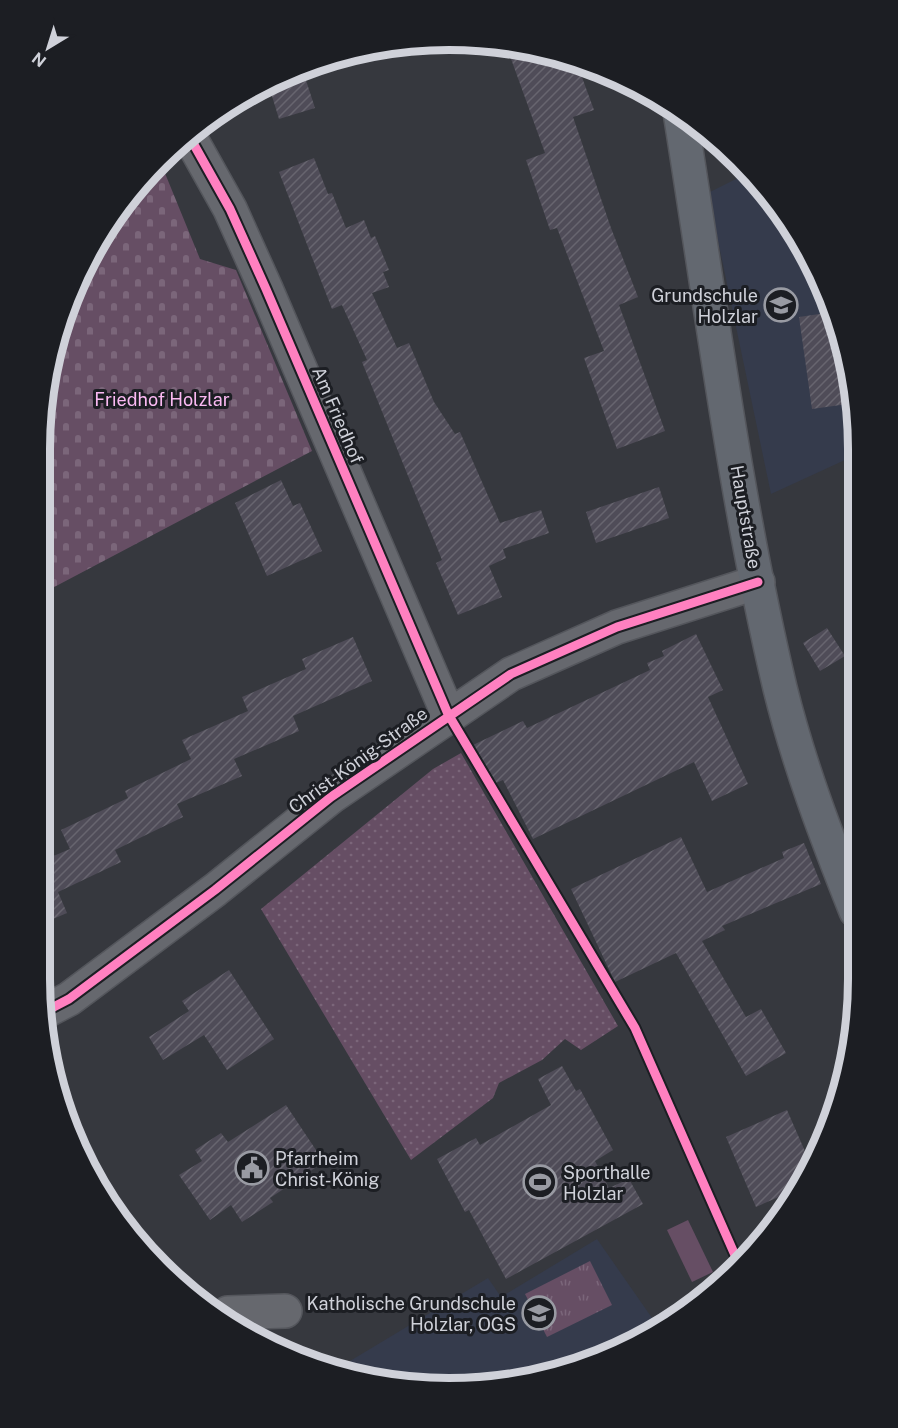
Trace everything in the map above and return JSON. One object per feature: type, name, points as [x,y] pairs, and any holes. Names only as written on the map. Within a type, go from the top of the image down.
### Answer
[{"type":"main road","name":"Hauptstraße","points":[[682,125],[758,582],[781,689],[815,807],[848,891]]},
{"type":"street","name":"Am Friedhof","points":[[193,143],[230,209],[266,289],[448,714]]},
{"type":"street","name":"Christ-König-Straße","points":[[50,1009],[69,999],[215,890],[331,797],[448,714],[512,674],[617,627],[758,582]]},
{"type":"street","points":[[230,1313],[285,1311]]},
{"type":"shaded area","name":"Grundschule Holzlar","points":[[740,177],[766,206],[795,249],[818,296],[841,371],[848,423],[848,459],[771,494],[708,193]]},
{"type":"shaded area","name":"Katholische Grundschule Holzlar, OGS","points":[[597,1239],[654,1322],[602,1348],[577,1357],[527,1371],[501,1375],[475,1378],[423,1378],[371,1371],[344,1364],[488,1278],[501,1297]]},
{"type":"green space","name":"Friedhof Holzlar","points":[[164,170],[200,259],[236,270],[312,451],[50,589],[50,423],[63,346],[80,296],[103,249],[132,206]]},
{"type":"green space","points":[[461,753],[618,1026],[581,1050],[565,1039],[542,1060],[499,1083],[493,1098],[411,1160],[261,909],[433,769]]},
{"type":"green space","points":[[688,1220],[713,1272],[692,1282],[667,1230]]},
{"type":"green space","points":[[590,1261],[612,1305],[547,1337],[525,1294]]},
{"type":"building","points":[[509,54],[552,63],[580,72],[594,110],[573,117],[611,228],[638,297],[619,305],[665,431],[617,449],[584,358],[604,351],[557,228],[550,230],[526,160],[545,153]]},
{"type":"building","points":[[305,77],[315,108],[279,119],[271,92]]},
{"type":"building","points":[[314,158],[328,194],[332,193],[346,228],[364,220],[371,238],[375,236],[389,270],[383,272],[389,287],[372,293],[397,348],[409,343],[434,402],[455,434],[460,432],[500,523],[541,510],[549,533],[503,549],[506,558],[489,566],[502,597],[458,615],[436,563],[442,560],[362,362],[367,360],[342,305],[332,309],[279,172]]},
{"type":"building","points":[[824,313],[841,371],[846,404],[812,409],[799,317]]},
{"type":"building","points":[[281,480],[293,506],[300,503],[322,551],[267,576],[235,503]]},
{"type":"building","points":[[659,487],[669,518],[596,543],[586,512]]},
{"type":"building","points":[[827,628],[845,656],[820,671],[803,643]]},
{"type":"building","points":[[696,634],[723,690],[708,697],[748,784],[712,801],[694,762],[533,839],[503,780],[496,783],[473,745],[523,721],[527,728],[650,670],[647,663],[664,656],[662,651]]},
{"type":"building","points":[[353,637],[372,681],[293,716],[299,731],[234,759],[242,776],[177,804],[183,817],[115,850],[121,862],[58,892],[67,913],[50,920],[50,857],[70,849],[61,830],[128,798],[125,791],[191,759],[182,740],[248,711],[242,697],[306,669],[302,659]]},
{"type":"building","points":[[681,837],[707,892],[784,858],[782,852],[804,843],[821,884],[722,926],[725,930],[702,941],[746,1017],[761,1009],[786,1053],[746,1076],[676,953],[615,982],[571,889]]},
{"type":"building","points":[[229,970],[274,1039],[227,1070],[204,1035],[163,1060],[149,1037],[189,1011],[182,1001]]},
{"type":"building","name":"Sporthalle Holzlar","points":[[562,1066],[576,1091],[580,1089],[613,1150],[595,1161],[609,1188],[629,1179],[643,1204],[506,1279],[469,1210],[465,1212],[437,1159],[476,1138],[480,1145],[551,1105],[538,1079]]},
{"type":"building","name":"Pfarrheim Christ-König","points":[[286,1105],[324,1162],[270,1198],[273,1202],[242,1222],[231,1205],[210,1220],[179,1175],[202,1161],[195,1150],[221,1133],[228,1142]]},
{"type":"building","points":[[787,1110],[807,1156],[785,1194],[756,1207],[726,1137]]},
{"type":"cycle path","points":[[193,143],[230,209],[266,289],[448,714],[635,1028],[735,1256]]},
{"type":"cycle path","points":[[50,1009],[69,999],[215,890],[331,797],[511,674],[617,627],[758,582]]},
{"type":"place","name":"Grundschule Holzlar","points":[[781,305]]},
{"type":"place","name":"Pfarrheim Christ-König","points":[[252,1168]]},
{"type":"place","name":"Sporthalle Holzlar","points":[[540,1182]]},
{"type":"place","name":"Katholische Grundschule Holzlar, OGS","points":[[539,1313]]}]
